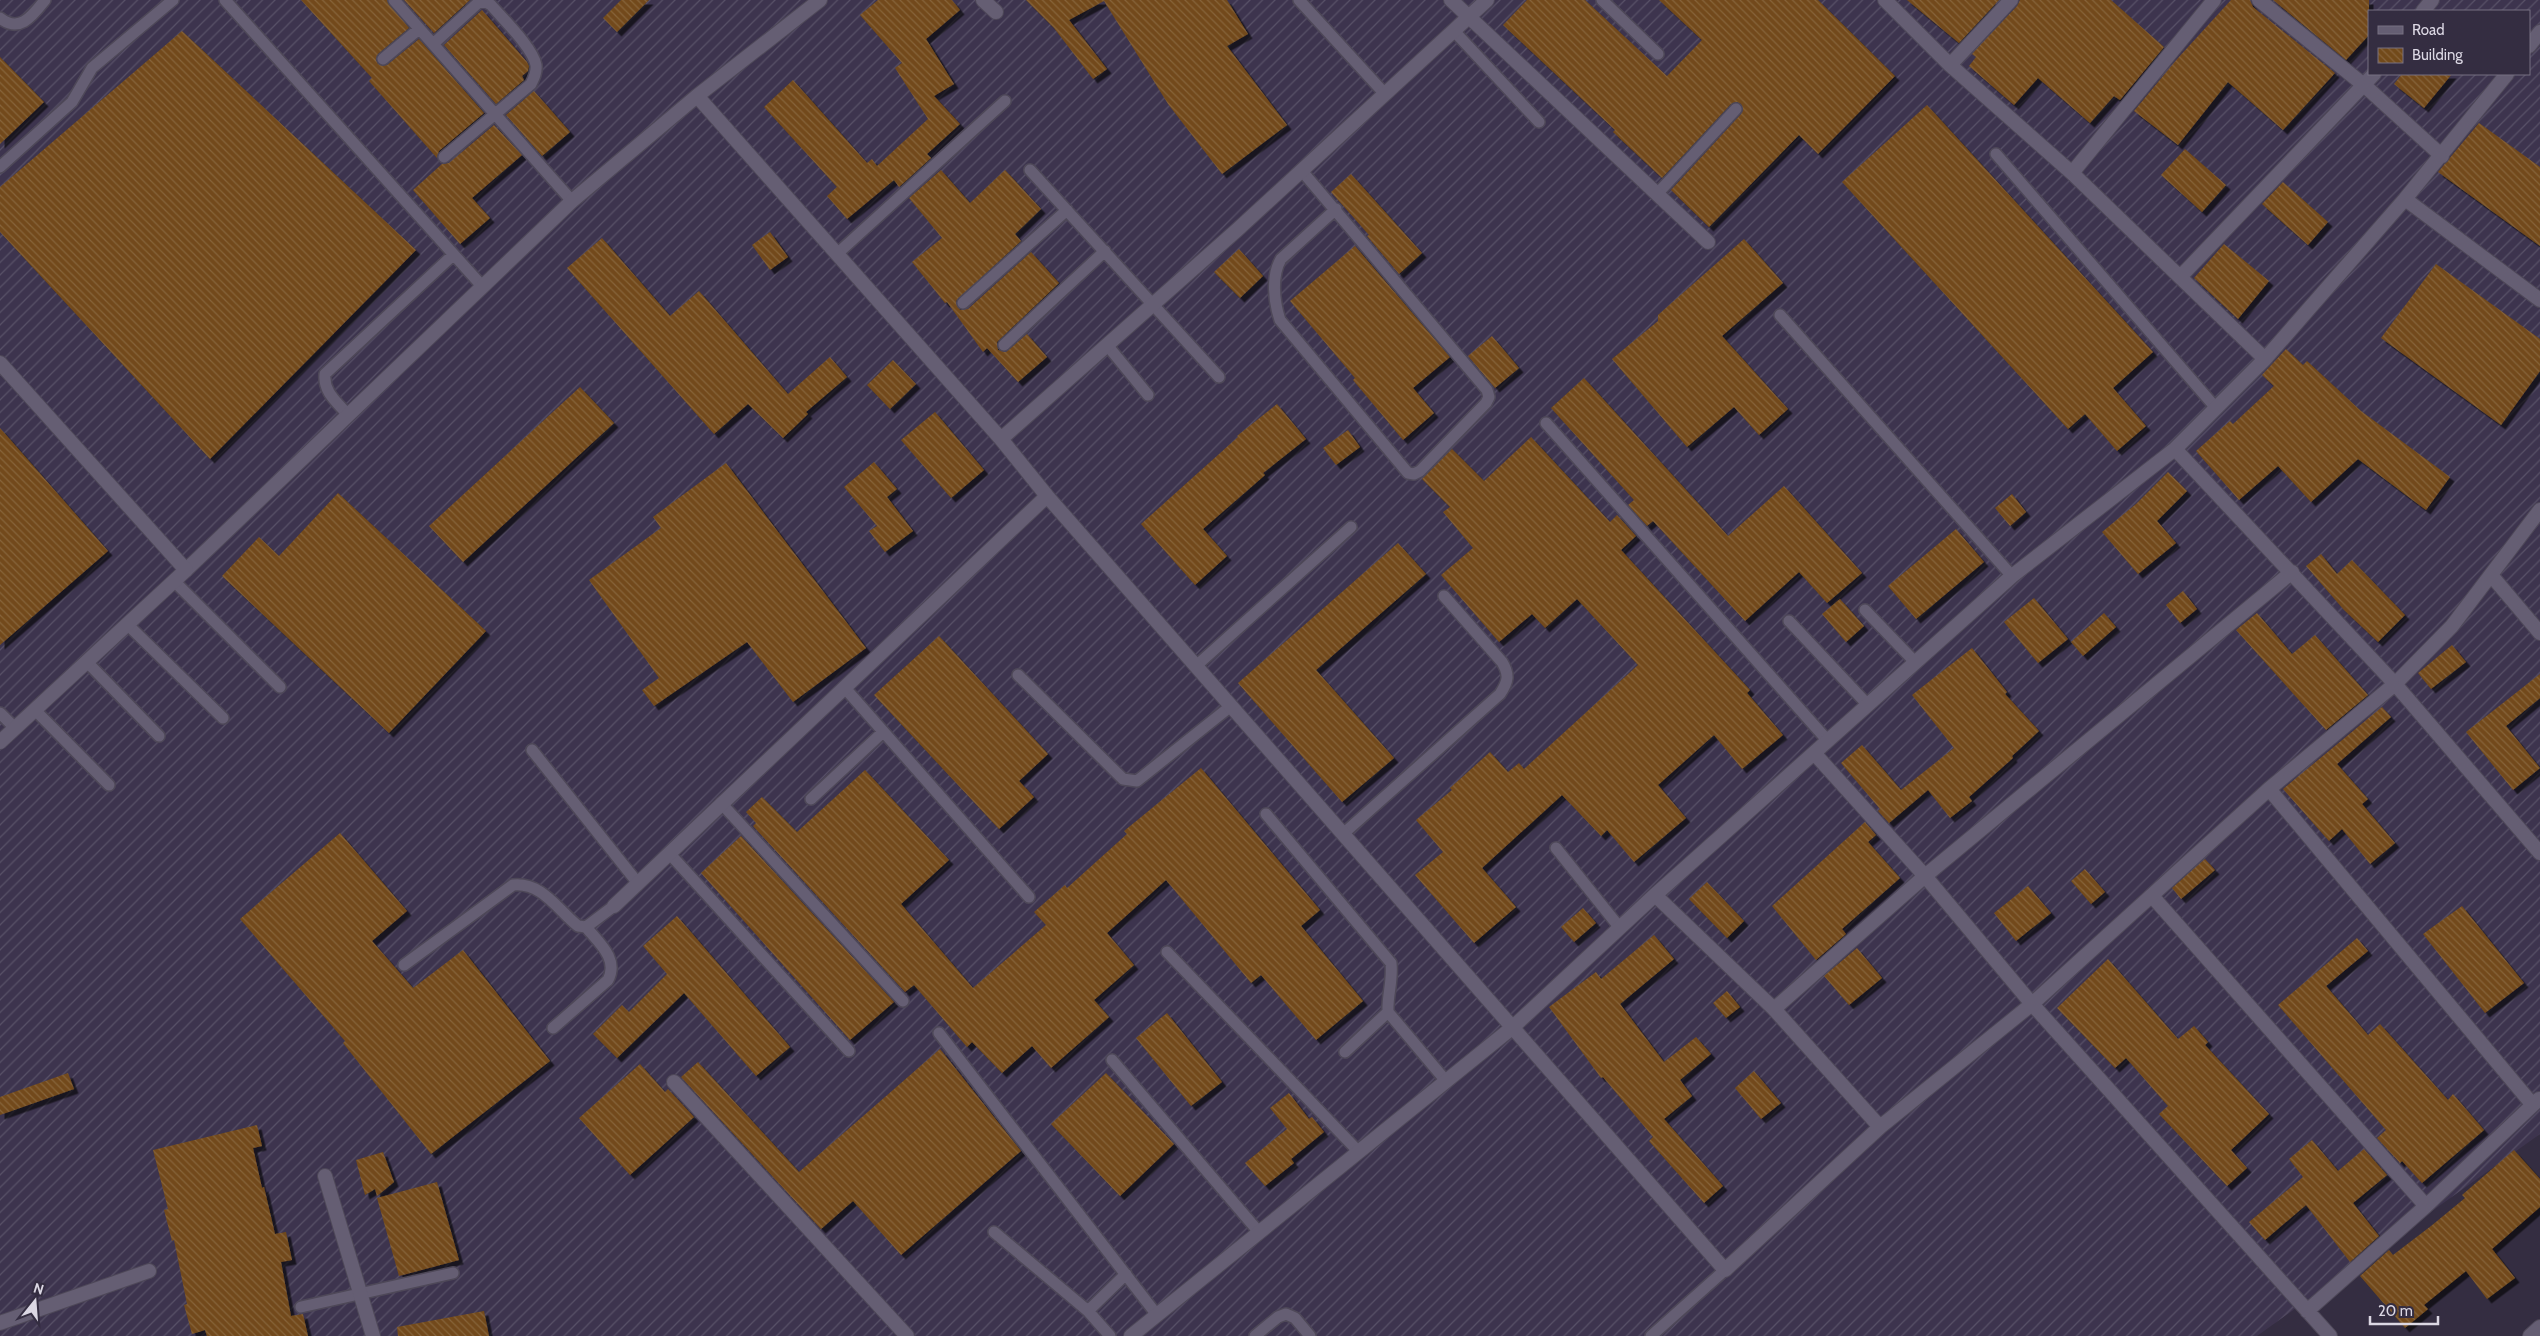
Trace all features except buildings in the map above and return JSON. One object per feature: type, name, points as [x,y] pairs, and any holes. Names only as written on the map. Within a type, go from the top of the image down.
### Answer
[{"type":"street","points":[[0,742],[186,570],[572,201],[697,96],[820,0]]},
{"type":"street","points":[[983,0],[996,12]]},
{"type":"street","points":[[1451,0],[1708,242]]},
{"type":"street","points":[[1001,439],[1302,171],[1487,0]]},
{"type":"street","points":[[1885,0],[1950,65],[2072,173],[2265,359]]},
{"type":"street","points":[[1950,65],[2011,0]]},
{"type":"street","points":[[2072,173],[2214,0]]},
{"type":"street","points":[[2260,0],[2365,86],[2442,156]]},
{"type":"street","points":[[2424,10],[2432,0]]},
{"type":"street","points":[[2530,45],[2540,32]]},
{"type":"street","points":[[2181,276],[2365,86],[2373,75]]},
{"type":"street","points":[[1131,1336],[1258,1231],[1513,1027],[1655,895],[2012,576],[2174,449],[2265,359],[2405,200],[2506,75]]},
{"type":"street","points":[[697,96],[838,253],[1001,439],[1047,496],[1726,1270],[1880,1127],[2032,1004],[2270,789],[2395,684],[2452,626],[2540,510]]},
{"type":"street","points":[[2405,200],[2540,300]]},
{"type":"street","points":[[0,362],[186,570]]},
{"type":"street","points":[[2174,449],[2292,572],[2395,684],[2540,853]]},
{"type":"street","points":[[614,906],[1047,496]]},
{"type":"street","points":[[1774,1009],[1925,876],[2292,572]]},
{"type":"street","points":[[2491,575],[2540,633]]},
{"type":"street","points":[[1814,752],[1925,876],[2032,1004],[2330,1336]]},
{"type":"street","points":[[2270,789],[2536,1102],[2426,1206],[2308,1312]]},
{"type":"street","points":[[1655,895],[1774,1009],[1880,1127]]},
{"type":"street","points":[[2152,896],[2426,1206]]},
{"type":"street","points":[[674,1082],[907,1336]]},
{"type":"street","points":[[324,1176],[373,1336]]},
{"type":"street","points":[[0,1323],[150,1271]]},
{"type":"street","points":[[2530,1336],[2540,1327]]},
{"type":"lane","points":[[0,18],[13,24],[21,24],[29,20],[45,0]]},
{"type":"lane","points":[[0,167],[72,102],[92,68],[173,0]]},
{"type":"lane","points":[[225,0],[482,286]]},
{"type":"lane","points":[[394,0],[572,201]]},
{"type":"lane","points":[[1299,0],[1385,94]]},
{"type":"lane","points":[[1602,0],[1658,54]]},
{"type":"lane","points":[[433,44],[478,3],[484,1],[491,5],[531,53],[536,65],[535,74],[530,84],[444,157]]},
{"type":"lane","points":[[383,59],[420,29]]},
{"type":"lane","points":[[1454,31],[1539,122]]},
{"type":"lane","points":[[838,253],[1005,101]]},
{"type":"lane","points":[[1657,194],[1736,109]]},
{"type":"lane","points":[[1996,154],[2216,408]]},
{"type":"lane","points":[[1030,170],[1220,377]]},
{"type":"lane","points":[[1302,171],[1336,209],[1487,390],[1489,397],[1486,403],[1420,471],[1414,474],[1408,472],[1280,320],[1275,305],[1276,268],[1281,259],[1336,209]]},
{"type":"lane","points":[[963,303],[1068,210]]},
{"type":"lane","points":[[1004,345],[1105,251]]},
{"type":"lane","points":[[348,415],[327,390],[324,383],[325,374],[453,255]]},
{"type":"lane","points":[[1780,315],[2012,576]]},
{"type":"lane","points":[[1107,345],[1148,395]]},
{"type":"lane","points":[[1546,423],[1828,740]]},
{"type":"lane","points":[[1196,666],[1351,527]]},
{"type":"lane","points":[[174,581],[280,687]]},
{"type":"lane","points":[[1343,834],[1500,694],[1507,683],[1508,672],[1502,662],[1444,596]]},
{"type":"lane","points":[[1865,610],[1916,662]]},
{"type":"lane","points":[[1789,621],[1868,705]]},
{"type":"lane","points":[[127,624],[223,718]]},
{"type":"lane","points":[[87,662],[159,736]]},
{"type":"lane","points":[[1018,674],[1123,779],[1131,781],[1138,781],[1231,706]]},
{"type":"lane","points":[[844,687],[1029,897]]},
{"type":"lane","points":[[35,710],[109,786]]},
{"type":"lane","points":[[0,713],[15,728]]},
{"type":"lane","points":[[811,799],[883,732]]},
{"type":"lane","points":[[532,750],[638,882]]},
{"type":"lane","points":[[721,803],[903,1001]]},
{"type":"lane","points":[[1266,814],[1390,963],[1392,977],[1387,1000],[1388,1012],[1446,1081]]},
{"type":"lane","points":[[1556,848],[1620,928]]},
{"type":"lane","points":[[669,853],[849,1051]]},
{"type":"lane","points":[[404,965],[513,885],[524,884],[535,887],[578,926],[586,927],[614,906]]},
{"type":"lane","points":[[553,1028],[608,980],[613,970],[611,959],[586,927]]},
{"type":"lane","points":[[1167,952],[1358,1151]]},
{"type":"lane","points":[[1345,1052],[1388,1012]]},
{"type":"lane","points":[[939,1032],[1157,1315]]},
{"type":"lane","points":[[1112,1060],[1258,1231]]},
{"type":"lane","points":[[994,1232],[1088,1311],[1110,1336]]},
{"type":"lane","points":[[1651,1336],[1726,1270]]},
{"type":"lane","points":[[301,1307],[453,1272]]},
{"type":"lane","points":[[1088,1311],[1126,1274]]},
{"type":"lane","points":[[1255,1336],[1278,1317],[1286,1314],[1295,1318],[1310,1336]]},
{"type":"shaded area","points":[[0,0],[2540,0],[2540,1134],[2257,1336],[0,1336]]}]
